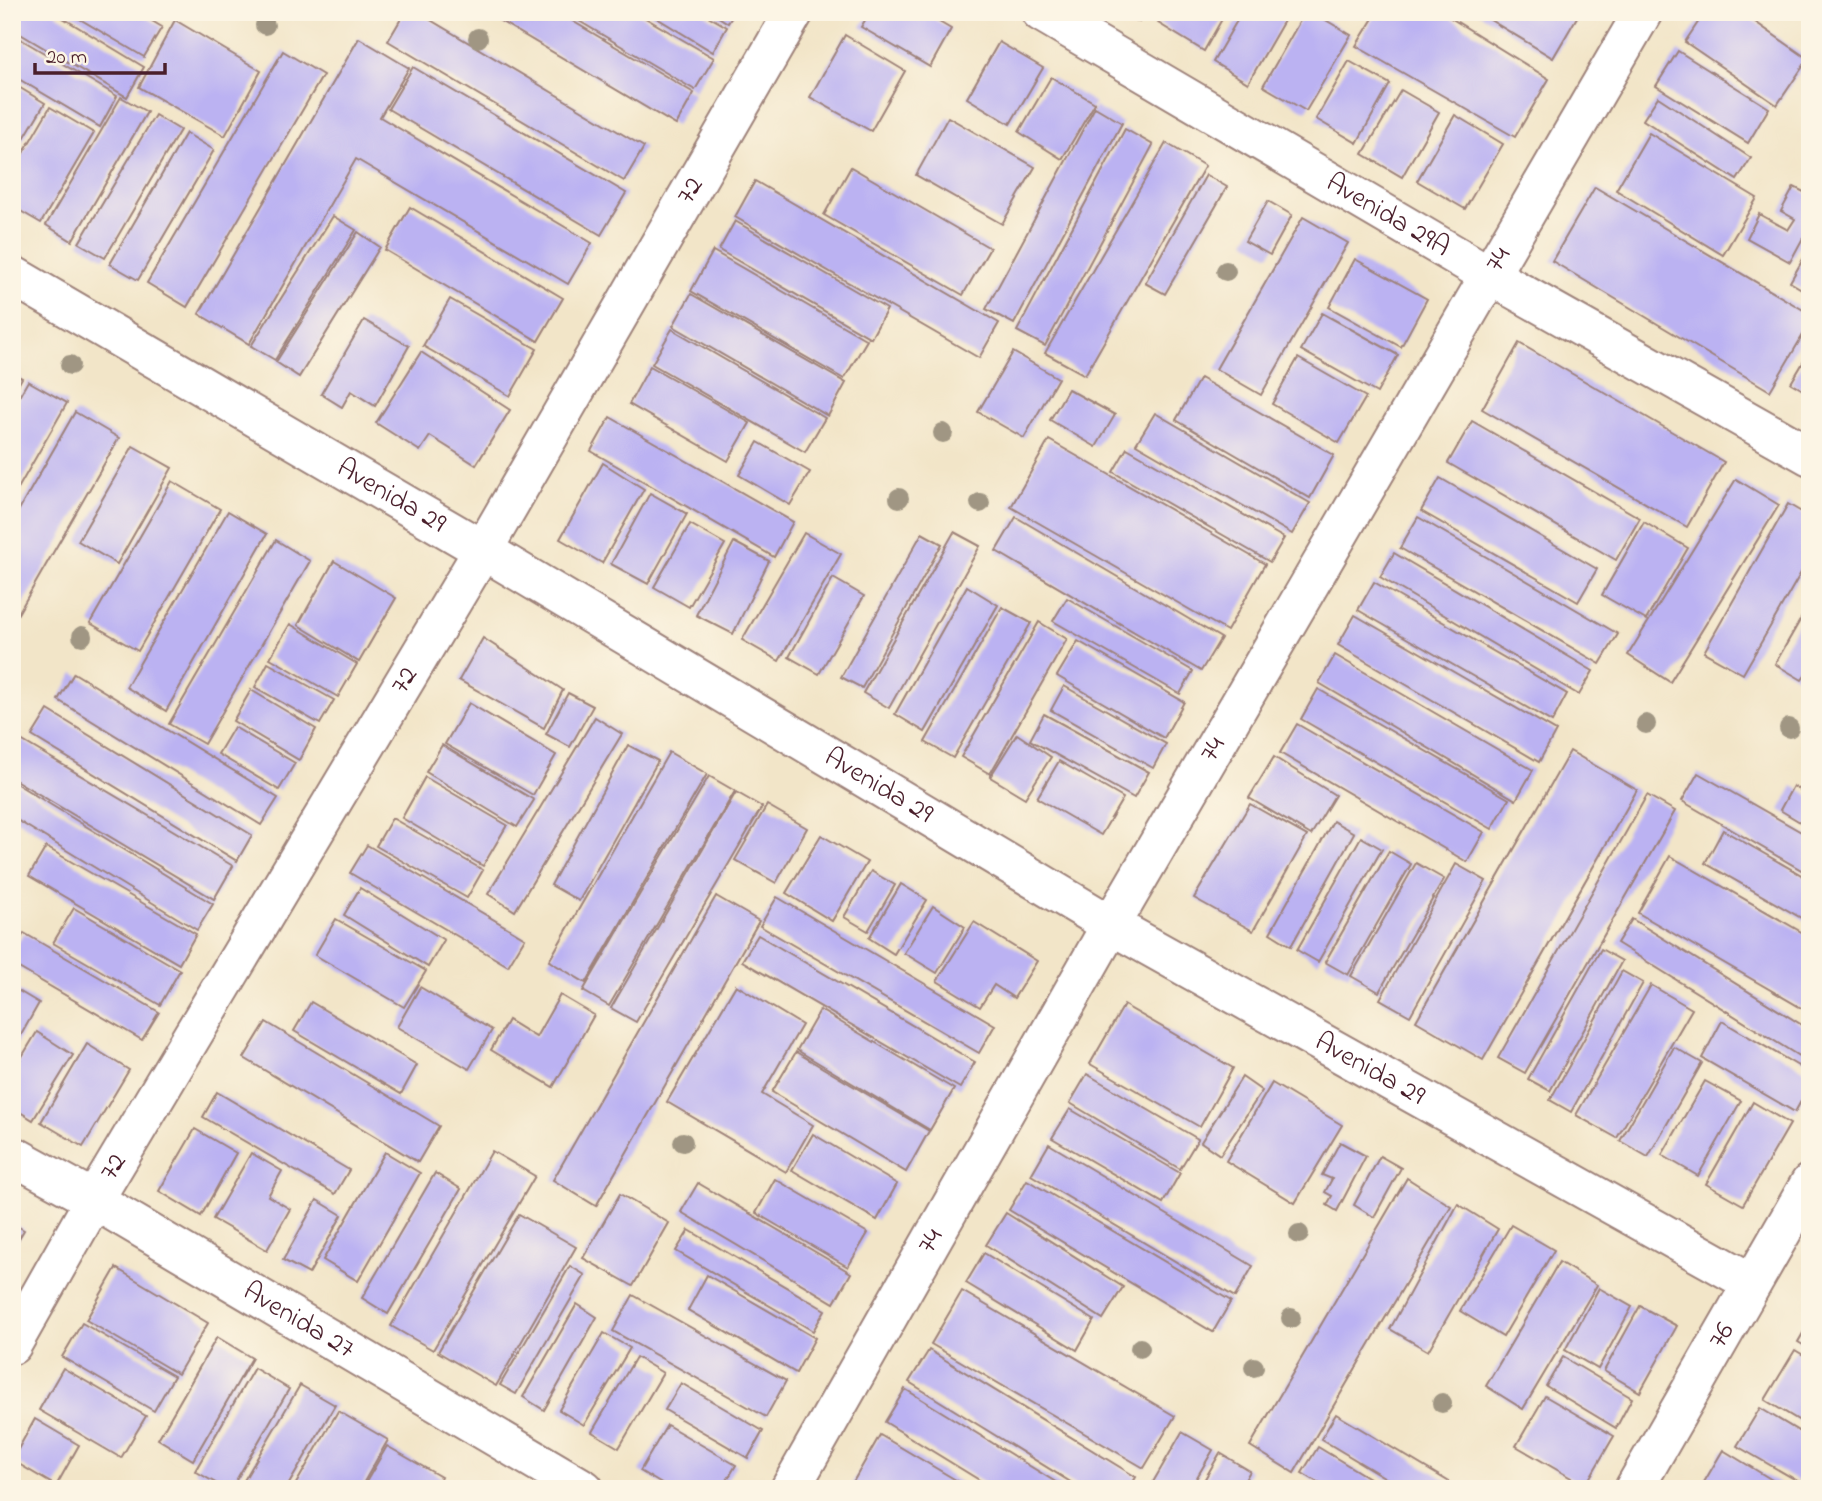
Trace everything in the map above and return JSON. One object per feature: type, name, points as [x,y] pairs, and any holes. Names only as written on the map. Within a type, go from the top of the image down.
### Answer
[{"type":"street","name":"72","points":[[12,1345],[94,1200],[483,550],[794,12]]},
{"type":"street","name":"Avenida 29A","points":[[1041,12],[1489,275],[1810,456]]},
{"type":"street","name":"74","points":[[790,1489],[1111,925],[1643,12]]},
{"type":"street","name":"Avenida 29","points":[[12,275],[483,550],[1111,925],[1752,1283]]},
{"type":"street","name":"Avenida 27","points":[[12,1155],[94,1200],[584,1489]]},
{"type":"street","name":"76","points":[[1634,1489],[1810,1183]]},
{"type":"building","points":[[12,12],[53,12],[144,67],[127,97],[12,29]]},
{"type":"building","points":[[68,12],[137,12],[162,27],[144,57]]},
{"type":"building","points":[[405,12],[417,12],[644,147],[624,181],[388,41]]},
{"type":"building","points":[[485,12],[557,12],[694,93],[676,125]]},
{"type":"building","points":[[564,12],[635,12],[714,58],[695,90]]},
{"type":"building","points":[[647,12],[701,12],[727,27],[713,52]]},
{"type":"building","points":[[711,12],[735,12],[728,23]]},
{"type":"building","points":[[870,12],[922,12],[951,29],[930,67],[861,27]]},
{"type":"building","points":[[1122,12],[1145,12],[1139,22]]},
{"type":"building","points":[[1165,12],[1226,12],[1204,51],[1158,23]]},
{"type":"building","points":[[1242,12],[1289,12],[1248,83],[1213,62]]},
{"type":"building","points":[[1305,12],[1312,12],[1351,35],[1306,111],[1263,86]]},
{"type":"building","points":[[1377,12],[1441,12],[1549,79],[1515,137],[1356,46]]},
{"type":"building","points":[[1477,12],[1580,12],[1553,58]]},
{"type":"building","points":[[1705,12],[1741,12],[1808,59],[1777,105],[1685,42]]},
{"type":"building","points":[[175,20],[261,71],[225,136],[139,87]]},
{"type":"building","points":[[12,34],[117,96],[100,127],[12,75]]},
{"type":"building","points":[[845,35],[905,71],[871,131],[810,97]]},
{"type":"building","points":[[359,38],[409,68],[380,117],[592,243],[568,284],[356,159],[249,344],[199,314]]},
{"type":"building","points":[[999,42],[1043,68],[1010,124],[967,98]]},
{"type":"building","points":[[283,51],[323,75],[187,307],[147,283]]},
{"type":"building","points":[[1678,51],[1769,108],[1748,143],[1656,86]]},
{"type":"building","points":[[1349,61],[1390,84],[1357,143],[1316,119]]},
{"type":"building","points":[[413,67],[626,193],[601,235],[388,109]]},
{"type":"building","points":[[1051,77],[1095,103],[1062,159],[1019,132]]},
{"type":"building","points":[[12,83],[45,103],[23,140],[12,134]]},
{"type":"building","points":[[1401,90],[1439,112],[1402,177],[1363,154]]},
{"type":"building","points":[[121,97],[147,112],[72,241],[46,225]]},
{"type":"building","points":[[1658,97],[1751,158],[1737,180],[1643,120]]},
{"type":"building","points":[[50,107],[94,133],[41,223],[12,206],[12,172]]},
{"type":"building","points":[[1095,107],[1122,123],[1014,324],[986,309]]},
{"type":"building","points":[[155,115],[180,130],[105,258],[79,243]]},
{"type":"building","points":[[1455,115],[1503,144],[1465,209],[1417,181]]},
{"type":"building","points":[[948,117],[1035,167],[1002,224],[916,175]]},
{"type":"building","points":[[1125,129],[1153,145],[1045,346],[1017,331]]},
{"type":"building","points":[[186,133],[214,150],[138,280],[110,264]]},
{"type":"building","points":[[1649,133],[1757,198],[1723,255],[1616,190]]},
{"type":"building","points":[[12,138],[22,144],[12,162]]},
{"type":"building","points":[[1166,143],[1205,166],[1085,375],[1045,353]]},
{"type":"building","points":[[851,167],[990,248],[963,295],[824,215]]},
{"type":"building","points":[[1206,175],[1227,187],[1165,294],[1145,283]]},
{"type":"building","points":[[755,181],[999,323],[979,358],[735,217]]},
{"type":"building","points":[[1595,187],[1810,314],[1810,323],[1770,391],[1552,261]]},
{"type":"building","points":[[1794,187],[1810,195],[1810,225],[1790,262],[1747,238],[1759,214],[1788,230],[1795,219],[1781,211]]},
{"type":"building","points":[[1268,201],[1292,215],[1270,255],[1245,241]]},
{"type":"building","points":[[410,207],[563,298],[538,341],[385,250]]},
{"type":"building","points":[[333,216],[356,230],[275,360],[251,346]]},
{"type":"building","points":[[1303,217],[1348,243],[1261,395],[1216,369]]},
{"type":"building","points":[[735,221],[887,309],[871,338],[719,250]]},
{"type":"building","points":[[358,232],[380,247],[299,377],[276,362]]},
{"type":"building","points":[[1810,247],[1810,294],[1790,282]]},
{"type":"building","points":[[713,251],[867,340],[844,379],[691,291]]},
{"type":"building","points":[[1355,259],[1427,299],[1401,347],[1329,307]]},
{"type":"building","points":[[691,294],[846,383],[828,416],[673,326]]},
{"type":"building","points":[[450,299],[537,349],[510,396],[423,346]]},
{"type":"building","points":[[1322,313],[1398,355],[1377,393],[1301,350]]},
{"type":"building","points":[[364,320],[409,346],[375,406],[351,391],[342,407],[321,394]]},
{"type":"building","points":[[672,329],[825,418],[805,452],[652,364]]},
{"type":"building","points":[[1519,343],[1724,462],[1687,527],[1482,409]]},
{"type":"building","points":[[1810,351],[1810,394],[1791,383]]},
{"type":"building","points":[[421,352],[510,410],[476,465],[430,436],[420,451],[376,423]]},
{"type":"building","points":[[1013,352],[1058,378],[1024,438],[978,412]]},
{"type":"building","points":[[1298,358],[1366,397],[1339,443],[1272,404]]},
{"type":"building","points":[[650,366],[750,423],[728,461],[629,404]]},
{"type":"building","points":[[12,373],[22,378],[12,396]]},
{"type":"building","points":[[1200,378],[1334,455],[1310,498],[1176,420]]},
{"type":"building","points":[[28,381],[67,403],[12,499],[12,409]]},
{"type":"building","points":[[1068,389],[1115,415],[1096,447],[1050,420]]},
{"type":"building","points":[[75,412],[119,438],[12,624],[12,522]]},
{"type":"building","points":[[1155,413],[1310,503],[1292,534],[1136,444]]},
{"type":"building","points":[[610,417],[793,522],[774,557],[591,451]]},
{"type":"building","points":[[1472,421],[1640,518],[1616,560],[1448,463]]},
{"type":"building","points":[[1049,440],[1265,564],[1227,631],[1011,507]]},
{"type":"building","points":[[758,442],[810,472],[790,505],[739,475]]},
{"type":"building","points":[[133,446],[172,468],[117,564],[78,541]]},
{"type":"building","points":[[1127,448],[1284,538],[1270,562],[1113,472]]},
{"type":"building","points":[[603,463],[644,489],[602,563],[560,539]]},
{"type":"building","points":[[1440,478],[1597,569],[1578,602],[1421,511]]},
{"type":"building","points":[[1736,479],[1779,505],[1670,682],[1628,655]]},
{"type":"building","points":[[172,481],[220,509],[138,651],[90,623]]},
{"type":"building","points":[[650,493],[687,514],[648,584],[611,564]]},
{"type":"building","points":[[1788,504],[1810,517],[1810,557],[1743,674],[1704,652]]},
{"type":"building","points":[[228,511],[267,534],[166,711],[126,687]]},
{"type":"building","points":[[1016,517],[1221,638],[1201,671],[996,551]]},
{"type":"building","points":[[1418,517],[1618,634],[1600,664],[1400,548]]},
{"type":"building","points":[[1644,522],[1688,548],[1646,620],[1602,595]]},
{"type":"building","points":[[690,524],[725,544],[689,607],[654,587]]},
{"type":"building","points":[[954,532],[980,546],[889,708],[863,693]]},
{"type":"building","points":[[804,533],[841,554],[779,661],[742,640]]},
{"type":"building","points":[[922,533],[942,544],[862,688],[841,677]]},
{"type":"building","points":[[276,540],[310,561],[204,744],[169,724]]},
{"type":"building","points":[[734,542],[769,561],[733,634],[696,615]]},
{"type":"building","points":[[1394,553],[1593,671],[1579,695],[1380,577]]},
{"type":"building","points":[[334,561],[396,598],[359,662],[298,625]]},
{"type":"building","points":[[833,578],[864,596],[819,674],[789,657]]},
{"type":"building","points":[[1374,582],[1567,694],[1552,722],[1358,610]]},
{"type":"building","points":[[967,586],[998,605],[925,732],[895,714]]},
{"type":"building","points":[[1067,598],[1193,671],[1180,694],[1053,621]]},
{"type":"building","points":[[1810,603],[1810,668],[1802,680],[1775,664]]},
{"type":"building","points":[[1002,607],[1031,623],[953,758],[925,742]]},
{"type":"building","points":[[1355,615],[1556,731],[1539,762],[1338,645]]},
{"type":"building","points":[[1039,622],[1067,639],[990,774],[961,757]]},
{"type":"building","points":[[290,624],[357,664],[338,697],[270,658]]},
{"type":"building","points":[[483,638],[563,690],[544,728],[459,680]]},
{"type":"building","points":[[1078,641],[1184,702],[1164,738],[1057,676]]},
{"type":"building","points":[[1335,655],[1533,770],[1516,800],[1319,683]]},
{"type":"building","points":[[268,663],[334,700],[320,724],[255,687]]},
{"type":"building","points":[[74,673],[278,798],[261,825],[58,700]]},
{"type":"building","points":[[1064,686],[1166,744],[1153,768],[1051,710]]},
{"type":"building","points":[[1318,689],[1509,799],[1492,829],[1301,719]]},
{"type":"building","points":[[251,690],[316,729],[299,760],[233,721]]},
{"type":"building","points":[[568,693],[593,706],[570,747],[546,734]]},
{"type":"building","points":[[469,703],[556,755],[533,795],[445,744]]},
{"type":"building","points":[[48,710],[252,835],[237,861],[32,736]]},
{"type":"building","points":[[1044,714],[1149,772],[1134,798],[1030,740]]},
{"type":"building","points":[[595,717],[622,734],[515,911],[488,894]]},
{"type":"building","points":[[1297,724],[1484,832],[1467,862],[1280,753]]},
{"type":"building","points":[[234,727],[295,763],[279,790],[218,754]]},
{"type":"building","points":[[1017,734],[1051,757],[1025,798],[990,777]]},
{"type":"building","points":[[21,740],[233,866],[214,899],[12,778],[12,755]]},
{"type":"building","points":[[442,745],[534,800],[517,827],[426,772]]},
{"type":"building","points":[[628,745],[658,761],[579,901],[551,885]]},
{"type":"building","points":[[1570,751],[1637,790],[1483,1060],[1416,1021]]},
{"type":"building","points":[[669,752],[707,774],[586,983],[549,961]]},
{"type":"building","points":[[1274,757],[1335,795],[1311,835],[1249,798]]},
{"type":"building","points":[[1059,761],[1123,798],[1101,835],[1037,798]]},
{"type":"building","points":[[1698,773],[1810,837],[1810,875],[1682,801]]},
{"type":"building","points":[[709,776],[735,791],[609,1006],[583,991]]},
{"type":"building","points":[[425,777],[507,825],[483,866],[402,818]]},
{"type":"building","points":[[12,781],[213,904],[197,930],[12,817]]},
{"type":"building","points":[[1793,786],[1810,796],[1810,828],[1780,810]]},
{"type":"building","points":[[736,792],[762,807],[636,1022],[611,1008]]},
{"type":"building","points":[[1647,795],[1675,811],[1525,1073],[1498,1058]]},
{"type":"building","points":[[1250,804],[1307,836],[1253,931],[1194,898]]},
{"type":"building","points":[[767,805],[807,828],[776,883],[735,860]]},
{"type":"building","points":[[392,818],[483,870],[467,898],[376,846]]},
{"type":"building","points":[[1333,821],[1354,833],[1291,946],[1270,933]]},
{"type":"building","points":[[1723,830],[1810,880],[1810,923],[1705,863]]},
{"type":"building","points":[[821,835],[867,862],[832,921],[786,893]]},
{"type":"building","points":[[1361,837],[1382,849],[1318,962],[1297,950]]},
{"type":"building","points":[[367,845],[525,938],[508,966],[350,873]]},
{"type":"building","points":[[46,847],[196,934],[179,964],[29,876]]},
{"type":"building","points":[[1389,851],[1411,864],[1348,975],[1325,962]]},
{"type":"building","points":[[1670,856],[1810,937],[1810,1013],[1638,913]]},
{"type":"building","points":[[1416,863],[1444,879],[1379,992],[1351,976]]},
{"type":"building","points":[[1456,864],[1486,881],[1410,1016],[1380,999]]},
{"type":"building","points":[[871,871],[895,885],[868,931],[844,917]]},
{"type":"building","points":[[901,884],[927,900],[894,954],[869,938]]},
{"type":"building","points":[[360,888],[444,940],[428,967],[344,915]]},
{"type":"building","points":[[716,896],[759,921],[596,1206],[553,1180]]},
{"type":"building","points":[[777,897],[995,1025],[979,1053],[760,926]]},
{"type":"building","points":[[933,906],[965,927],[937,973],[904,953]]},
{"type":"building","points":[[74,908],[180,970],[160,1005],[53,943]]},
{"type":"building","points":[[336,919],[426,971],[404,1007],[315,955]]},
{"type":"building","points":[[1632,919],[1810,1030],[1810,1063],[1617,943]]},
{"type":"building","points":[[974,922],[1037,961],[1014,998],[994,985],[980,1007],[937,981]]},
{"type":"building","points":[[24,933],[159,1012],[142,1040],[12,964],[12,953]]},
{"type":"building","points":[[758,935],[975,1062],[960,1088],[742,961]]},
{"type":"building","points":[[1601,949],[1622,961],[1550,1091],[1528,1079]]},
{"type":"building","points":[[1622,971],[1643,983],[1571,1112],[1550,1100]]},
{"type":"building","points":[[736,985],[802,1025],[762,1094],[813,1125],[786,1172],[667,1102]]},
{"type":"building","points":[[1651,985],[1692,1009],[1617,1138],[1576,1115]]},
{"type":"building","points":[[12,987],[39,1003],[12,1051]]},
{"type":"building","points":[[420,987],[492,1030],[469,1069],[397,1027]]},
{"type":"building","points":[[560,995],[594,1015],[553,1087],[491,1050],[508,1020],[536,1037]]},
{"type":"building","points":[[311,1002],[417,1065],[401,1094],[294,1031]]},
{"type":"building","points":[[1124,1005],[1233,1068],[1200,1127],[1090,1064]]},
{"type":"building","points":[[820,1010],[954,1089],[930,1130],[797,1050]]},
{"type":"building","points":[[1722,1021],[1810,1073],[1810,1085],[1795,1112],[1702,1058]]},
{"type":"building","points":[[266,1022],[439,1126],[418,1162],[244,1058]]},
{"type":"building","points":[[37,1032],[73,1055],[33,1120],[12,1107],[12,1073]]},
{"type":"building","points":[[87,1044],[129,1070],[83,1147],[41,1122]]},
{"type":"building","points":[[1674,1047],[1702,1063],[1648,1157],[1620,1141]]},
{"type":"building","points":[[796,1052],[929,1131],[906,1172],[772,1092]]},
{"type":"building","points":[[1087,1074],[1198,1139],[1180,1169],[1070,1103]]},
{"type":"building","points":[[1242,1077],[1262,1091],[1220,1155],[1201,1142]]},
{"type":"building","points":[[1705,1081],[1741,1101],[1698,1176],[1662,1155]]},
{"type":"building","points":[[1272,1083],[1342,1125],[1295,1203],[1226,1161]]},
{"type":"building","points":[[217,1092],[349,1170],[335,1194],[203,1117]]},
{"type":"building","points":[[1753,1102],[1790,1124],[1743,1205],[1706,1184]]},
{"type":"building","points":[[1070,1109],[1180,1173],[1163,1203],[1052,1138]]},
{"type":"building","points":[[195,1129],[236,1153],[201,1216],[159,1191]]},
{"type":"building","points":[[813,1134],[897,1184],[877,1220],[792,1170]]},
{"type":"building","points":[[1340,1142],[1366,1156],[1337,1211],[1327,1205],[1332,1196],[1325,1192],[1332,1179],[1322,1175]]},
{"type":"building","points":[[1049,1144],[1253,1266],[1235,1297],[1031,1175]]},
{"type":"building","points":[[492,1151],[535,1176],[433,1350],[391,1326]]},
{"type":"building","points":[[385,1152],[420,1173],[358,1281],[323,1260]]},
{"type":"building","points":[[251,1153],[282,1171],[268,1196],[290,1209],[267,1250],[213,1219]]},
{"type":"building","points":[[1380,1156],[1401,1168],[1374,1217],[1354,1205]]},
{"type":"building","points":[[435,1173],[461,1189],[388,1314],[362,1298]]},
{"type":"building","points":[[1407,1178],[1451,1206],[1294,1473],[1250,1446]]},
{"type":"building","points":[[775,1179],[868,1233],[848,1267],[756,1213]]},
{"type":"building","points":[[1027,1180],[1231,1301],[1213,1332],[1009,1210]]},
{"type":"building","points":[[698,1183],[851,1273],[834,1303],[681,1212]]},
{"type":"building","points":[[620,1194],[669,1223],[633,1286],[583,1258]]},
{"type":"building","points":[[317,1200],[342,1215],[309,1274],[283,1260]]},
{"type":"building","points":[[1458,1204],[1498,1229],[1428,1351],[1390,1329]]},
{"type":"building","points":[[1006,1213],[1123,1287],[1103,1319],[986,1245]]},
{"type":"building","points":[[519,1214],[576,1247],[496,1386],[438,1352]]},
{"type":"building","points":[[12,1223],[24,1230],[12,1250]]},
{"type":"building","points":[[1511,1225],[1554,1250],[1503,1337],[1460,1311]]},
{"type":"building","points":[[689,1230],[825,1310],[813,1331],[676,1251]]},
{"type":"building","points":[[984,1253],[1094,1320],[1077,1350],[966,1283]]},
{"type":"building","points":[[1559,1262],[1597,1285],[1523,1409],[1486,1386]]},
{"type":"building","points":[[570,1266],[585,1275],[516,1394],[500,1385]]},
{"type":"building","points":[[116,1268],[208,1323],[178,1374],[86,1320]]},
{"type":"building","points":[[707,1275],[815,1338],[796,1373],[688,1310]]},
{"type":"building","points":[[1599,1288],[1632,1307],[1598,1369],[1565,1350]]},
{"type":"building","points":[[962,1291],[1175,1416],[1144,1468],[931,1344]]},
{"type":"building","points":[[633,1295],[786,1381],[766,1417],[613,1331]]},
{"type":"building","points":[[577,1304],[597,1317],[544,1410],[523,1397]]},
{"type":"building","points":[[1640,1306],[1677,1326],[1640,1392],[1604,1371]]},
{"type":"building","points":[[1810,1321],[1810,1349],[1798,1342]]},
{"type":"building","points":[[82,1323],[174,1376],[154,1411],[62,1357]]},
{"type":"building","points":[[604,1333],[630,1348],[584,1425],[559,1410]]},
{"type":"building","points":[[217,1337],[252,1358],[193,1460],[158,1439]]},
{"type":"building","points":[[929,1350],[1136,1477],[1129,1489],[1082,1489],[909,1382]]},
{"type":"building","points":[[1795,1350],[1810,1359],[1810,1427],[1765,1400]]},
{"type":"building","points":[[636,1357],[663,1373],[619,1448],[592,1432]]},
{"type":"building","points":[[1563,1357],[1632,1398],[1616,1428],[1546,1386]]},
{"type":"building","points":[[63,1368],[146,1416],[121,1458],[39,1410]]},
{"type":"building","points":[[254,1368],[289,1389],[231,1489],[226,1489],[195,1471]]},
{"type":"building","points":[[681,1383],[763,1431],[748,1458],[665,1410]]},
{"type":"building","points":[[300,1385],[335,1405],[286,1489],[239,1489]]},
{"type":"building","points":[[905,1389],[1067,1489],[994,1489],[885,1422]]},
{"type":"building","points":[[1545,1396],[1614,1436],[1585,1486],[1516,1446]]},
{"type":"building","points":[[1760,1408],[1810,1438],[1810,1488],[1737,1446]]},
{"type":"building","points":[[338,1411],[388,1440],[360,1489],[293,1489]]},
{"type":"building","points":[[1336,1414],[1461,1489],[1404,1489],[1321,1439]]},
{"type":"building","points":[[35,1419],[79,1445],[56,1486],[12,1460]]},
{"type":"building","points":[[667,1425],[736,1465],[722,1489],[670,1489],[640,1471]]},
{"type":"building","points":[[1182,1432],[1213,1450],[1190,1489],[1149,1489]]},
{"type":"building","points":[[880,1435],[971,1489],[849,1489]]},
{"type":"building","points":[[387,1446],[441,1477],[434,1489],[362,1489]]},
{"type":"building","points":[[1318,1447],[1387,1489],[1329,1489],[1302,1473]]},
{"type":"building","points":[[1723,1450],[1787,1489],[1700,1489]]},
{"type":"building","points":[[1220,1453],[1250,1471],[1240,1489],[1199,1489]]}]
